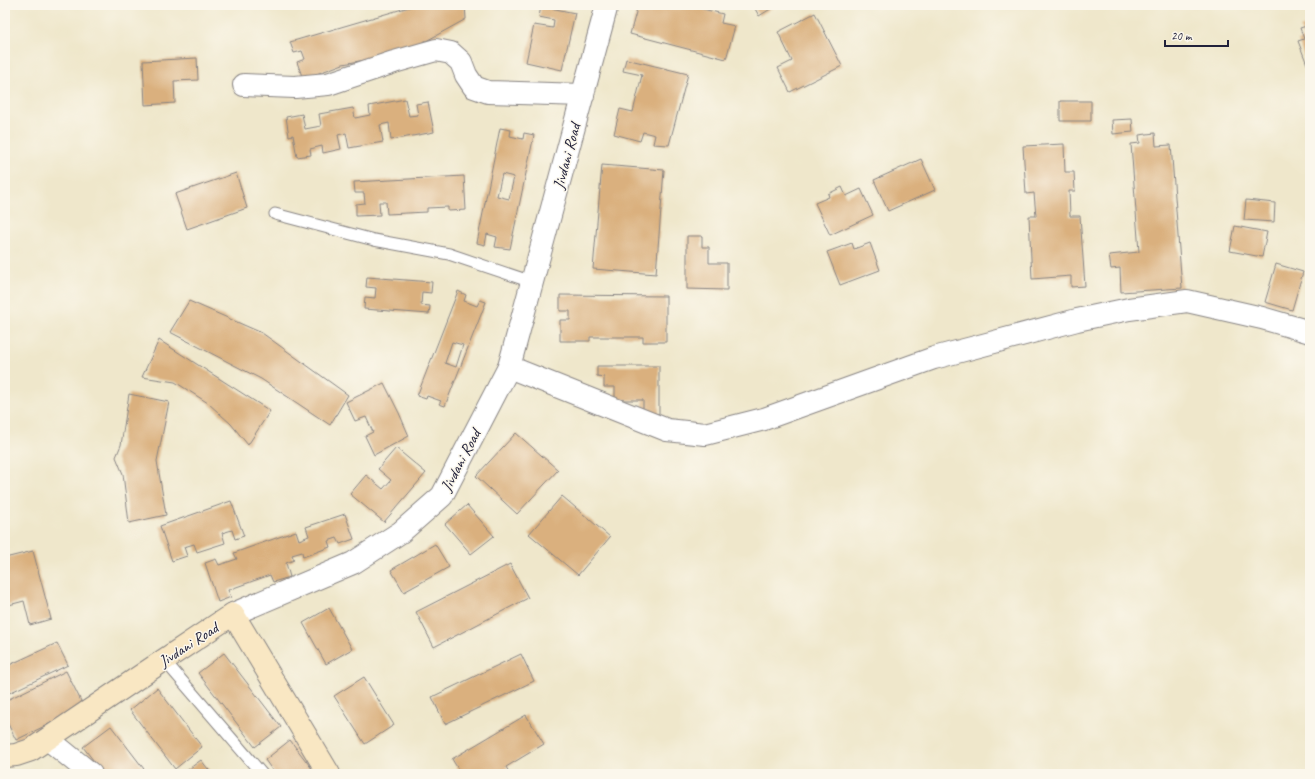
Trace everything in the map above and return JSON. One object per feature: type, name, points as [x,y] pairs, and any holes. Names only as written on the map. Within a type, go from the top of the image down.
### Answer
[{"type":"main road","name":"Jivdani Road","points":[[5,756],[16,755],[31,750],[233,614]]},
{"type":"main road","points":[[233,614],[329,774]]},
{"type":"street","name":"Jivdani Road","points":[[233,614],[353,563],[401,532],[442,496],[509,367],[607,5]]},
{"type":"street","points":[[244,85],[295,87],[328,84],[436,50],[450,53],[461,62],[466,76],[474,86],[488,92],[583,95]]},
{"type":"street","points":[[509,367],[667,430],[705,434],[764,419],[934,358],[1077,320],[1129,309],[1187,301],[1262,318],[1310,332]]},
{"type":"street","points":[[48,739],[91,774]]},
{"type":"lane","points":[[275,214],[374,240],[449,254],[532,282]]},
{"type":"lane","points":[[164,660],[262,774]]},
{"type":"building","points":[[416,5],[465,5],[466,19],[428,40],[387,56],[343,64],[303,79],[297,62],[305,59],[302,51],[294,53],[290,42]]},
{"type":"building","points":[[638,5],[687,5],[723,14],[721,23],[735,26],[726,59],[630,34]]},
{"type":"building","points":[[753,5],[777,5],[759,16]]},
{"type":"building","points":[[541,6],[575,13],[562,70],[526,62],[534,25],[553,28],[554,20],[539,17]]},
{"type":"building","points":[[815,13],[842,66],[790,92],[778,68],[792,61],[778,32]]},
{"type":"building","points":[[1310,25],[1310,72],[1298,41],[1304,39],[1300,28]]},
{"type":"building","points":[[197,58],[198,80],[174,81],[175,103],[145,105],[143,61]]},
{"type":"building","points":[[626,59],[688,74],[669,145],[653,144],[655,135],[643,132],[640,141],[614,134],[620,109],[633,112],[642,75],[623,71]]},
{"type":"building","points":[[405,99],[409,116],[418,115],[416,104],[428,102],[434,132],[391,140],[389,123],[380,125],[383,142],[349,148],[346,133],[338,135],[341,149],[323,153],[322,146],[310,149],[311,155],[297,157],[293,135],[289,136],[286,117],[302,114],[305,129],[321,126],[319,114],[353,108],[355,118],[370,115],[369,106]]},
{"type":"building","points":[[1060,101],[1091,101],[1091,121],[1060,121]]},
{"type":"building","points":[[1132,119],[1133,132],[1113,134],[1112,120]]},
{"type":"building","points":[[500,128],[511,130],[510,136],[523,139],[524,133],[534,135],[510,249],[495,247],[497,237],[487,234],[485,245],[477,243]],"holes":[[[502,174],[514,177],[509,199],[497,196]]]},
{"type":"building","points":[[1155,133],[1156,146],[1171,145],[1182,288],[1121,292],[1120,268],[1111,269],[1109,255],[1139,252],[1131,144],[1140,143],[1139,135]]},
{"type":"building","points":[[1064,144],[1065,172],[1074,172],[1075,191],[1069,191],[1070,216],[1080,216],[1085,286],[1071,287],[1071,276],[1032,279],[1029,216],[1036,216],[1034,193],[1026,194],[1023,146]]},
{"type":"building","points":[[921,159],[935,190],[888,211],[874,180]]},
{"type":"building","points":[[602,165],[664,170],[656,274],[593,269]]},
{"type":"building","points":[[236,173],[247,208],[187,229],[175,194]]},
{"type":"building","points":[[464,176],[466,210],[448,211],[448,207],[427,208],[427,212],[387,214],[386,202],[379,202],[380,215],[356,216],[356,204],[365,203],[364,193],[355,193],[354,182]]},
{"type":"building","points":[[842,187],[846,196],[861,189],[873,215],[830,235],[815,203],[829,197],[828,194]]},
{"type":"building","points":[[1246,200],[1275,203],[1274,222],[1244,220]]},
{"type":"building","points":[[1235,226],[1267,232],[1262,257],[1230,251]]},
{"type":"building","points":[[687,236],[702,236],[702,247],[709,247],[709,263],[727,263],[727,290],[687,289]]},
{"type":"building","points":[[852,243],[854,249],[870,243],[880,270],[840,285],[827,252]]},
{"type":"building","points":[[1276,264],[1303,272],[1292,310],[1265,302]]},
{"type":"building","points":[[367,277],[432,282],[431,293],[422,292],[421,305],[430,306],[429,314],[364,309],[365,297],[375,298],[376,288],[366,287]]},
{"type":"building","points":[[458,291],[466,295],[464,301],[477,306],[480,300],[486,302],[445,406],[439,404],[441,401],[427,396],[426,399],[417,396]],"holes":[[[452,342],[463,345],[456,367],[445,363]]]},
{"type":"building","points":[[560,295],[666,296],[666,342],[643,342],[643,337],[590,337],[590,341],[560,341],[560,320],[570,320],[570,311],[560,311]]},
{"type":"building","points":[[189,301],[262,333],[348,395],[330,425],[261,379],[170,332]]},
{"type":"building","points":[[159,340],[270,411],[248,445],[231,424],[208,403],[175,382],[142,377]]},
{"type":"building","points":[[597,366],[659,366],[659,414],[643,413],[643,400],[615,400],[615,387],[604,387],[604,377],[597,376]]},
{"type":"building","points":[[384,383],[409,436],[374,455],[365,436],[373,432],[366,417],[355,421],[346,402]]},
{"type":"building","points":[[129,394],[169,402],[157,461],[166,515],[129,523],[123,474],[116,457],[121,445]]},
{"type":"building","points":[[516,433],[558,470],[517,514],[476,476]]},
{"type":"building","points":[[396,448],[426,473],[384,522],[350,494],[366,475],[383,489],[391,480],[378,469]]},
{"type":"building","points":[[562,496],[610,537],[578,575],[529,534]]},
{"type":"building","points":[[231,501],[244,536],[235,539],[232,530],[222,533],[225,543],[197,552],[194,544],[184,547],[187,556],[172,561],[160,526]]},
{"type":"building","points":[[467,505],[494,536],[471,554],[445,524]]},
{"type":"building","points":[[345,514],[354,539],[340,544],[337,538],[328,541],[330,547],[303,557],[302,552],[292,555],[294,560],[286,563],[290,577],[273,582],[270,575],[228,590],[231,597],[218,602],[205,563],[216,559],[219,565],[237,559],[234,553],[296,531],[299,540],[309,536],[306,527]]},
{"type":"building","points":[[435,544],[449,567],[404,592],[391,570]]},
{"type":"building","points":[[33,551],[51,619],[30,625],[24,601],[5,606],[5,558]]},
{"type":"building","points":[[510,564],[528,598],[434,647],[416,612]]},
{"type":"building","points":[[329,608],[352,649],[326,664],[303,623]]},
{"type":"building","points":[[57,643],[68,665],[5,695],[5,667]]},
{"type":"building","points":[[224,653],[281,727],[255,747],[198,673]]},
{"type":"building","points":[[521,654],[534,681],[445,724],[432,697]]},
{"type":"building","points":[[66,671],[84,707],[16,740],[5,718],[5,701]]},
{"type":"building","points":[[364,677],[394,725],[365,744],[334,696]]},
{"type":"building","points":[[157,688],[202,747],[175,769],[130,710]]},
{"type":"building","points":[[526,715],[544,744],[506,767],[510,774],[461,774],[452,759]]},
{"type":"building","points":[[111,726],[144,769],[138,774],[104,774],[83,747]]},
{"type":"building","points":[[290,740],[316,774],[275,774],[265,760]]},
{"type":"building","points":[[201,760],[212,774],[182,774]]}]
